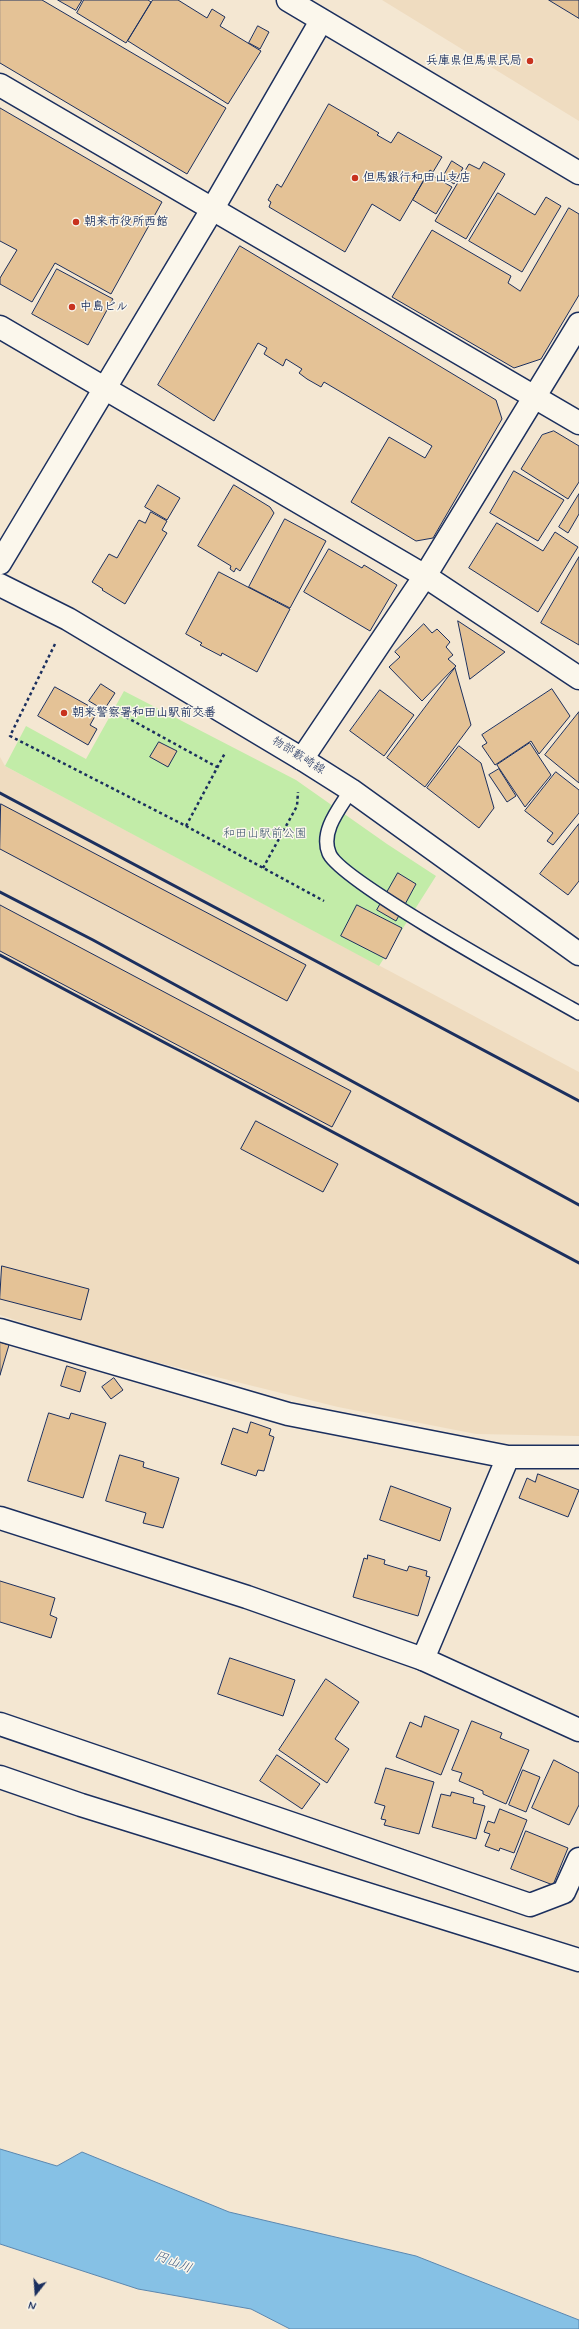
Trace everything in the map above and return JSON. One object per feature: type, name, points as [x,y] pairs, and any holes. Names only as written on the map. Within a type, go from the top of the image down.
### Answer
[{"type":"street","points":[[288,0],[579,173]]},
{"type":"street","points":[[0,563],[213,208],[321,20]]},
{"type":"street","points":[[0,85],[579,423]]},
{"type":"street","points":[[302,758],[425,576],[579,324]]},
{"type":"street","points":[[0,327],[425,576],[579,678]]},
{"type":"street","name":"物部藪崎線","points":[[0,585],[68,619],[302,758],[351,790],[579,954]]},
{"type":"street","points":[[0,1330],[288,1414],[508,1457],[579,1456]]},
{"type":"street","points":[[423,1659],[508,1457]]},
{"type":"street","points":[[0,1518],[247,1597],[423,1659],[579,1730]]},
{"type":"street","points":[[0,1724],[530,1905],[564,1892],[579,1859]]},
{"type":"street","points":[[0,1777],[81,1805],[579,1960]]},
{"type":"lane","points":[[351,790],[329,828],[327,841],[329,855],[355,880],[499,968],[579,1013]]},
{"type":"path","points":[[68,619],[10,736],[186,826],[324,901]]},
{"type":"path","points":[[126,717],[217,767]]},
{"type":"path","points":[[186,826],[225,752]]},
{"type":"path","points":[[263,868],[297,806],[299,793],[296,789]]},
{"type":"shaded area","name":"兵庫県但馬県民局","points":[[382,0],[579,0],[579,121]]},
{"type":"shaded area","points":[[0,757],[5,766],[579,1072],[579,1436],[476,1434],[338,1407],[103,1349],[0,1315]]},
{"type":"green space","name":"和田山駅前公園","points":[[124,691],[296,780],[387,844],[436,876],[379,966],[5,766],[26,726],[86,759]]},
{"type":"water","name":"円山川","points":[[0,2149],[57,2166],[82,2152],[229,2212],[416,2256],[579,2320],[579,2329],[290,2329],[251,2309],[138,2289],[0,2244]]},
{"type":"building","points":[[0,0],[42,0],[226,108],[187,174],[0,63]]},
{"type":"building","points":[[58,0],[82,0],[76,10]]},
{"type":"building","points":[[84,0],[148,0],[151,2],[126,43],[77,13]]},
{"type":"building","points":[[153,0],[178,0],[207,18],[212,9],[225,17],[220,26],[261,51],[228,104],[128,41]]},
{"type":"building","points":[[549,0],[579,0],[579,18]]},
{"type":"building","points":[[258,26],[269,32],[260,49],[249,43]]},
{"type":"building","name":"但馬銀行和田山支店","points":[[329,104],[379,133],[377,135],[391,143],[398,132],[442,157],[433,172],[430,170],[400,221],[372,204],[345,252],[269,207],[271,202],[268,200],[277,184],[281,187]]},
{"type":"building","name":"朝来市役所西館","points":[[0,108],[162,202],[111,294],[55,263],[32,302],[0,284],[0,278],[17,250],[0,241]]},
{"type":"building","points":[[452,161],[463,168],[454,184],[443,177]]},
{"type":"building","points":[[484,162],[505,174],[466,239],[435,221],[469,164],[479,169]]},
{"type":"building","points":[[428,173],[452,187],[436,214],[413,200]]},
{"type":"building","points":[[498,193],[535,215],[546,197],[561,206],[522,272],[469,241]]},
{"type":"building","points":[[569,208],[579,214],[579,295],[541,359],[514,368],[392,297],[432,230],[511,276],[508,283],[520,291]]},
{"type":"building","points":[[240,246],[496,400],[502,419],[433,538],[416,541],[351,502],[389,437],[425,458],[432,446],[324,382],[321,387],[307,379],[299,373],[302,369],[286,359],[283,366],[264,354],[267,348],[258,343],[214,421],[158,385]]},
{"type":"building","name":"中島ビル","points":[[57,269],[113,299],[88,345],[32,314]]},
{"type":"building","points":[[554,431],[579,446],[579,482],[568,499],[521,469],[542,435]]},
{"type":"building","points":[[514,471],[564,500],[538,541],[490,513]]},
{"type":"building","points":[[158,485],[180,498],[167,520],[145,507]]},
{"type":"building","points":[[234,485],[270,507],[274,513],[240,571],[236,568],[234,572],[230,569],[231,566],[198,546]]},
{"type":"building","points":[[579,494],[579,514],[568,533],[559,527]]},
{"type":"building","points":[[151,512],[167,521],[162,530],[167,533],[125,604],[92,582],[109,554],[117,558],[139,520],[145,523]]},
{"type":"building","points":[[285,519],[326,541],[290,608],[249,587]]},
{"type":"building","points":[[497,523],[543,551],[555,532],[578,547],[538,612],[469,568]]},
{"type":"building","points":[[329,549],[362,568],[364,565],[397,585],[370,631],[304,592]]},
{"type":"building","points":[[579,557],[579,645],[541,623]]},
{"type":"building","points":[[219,572],[290,609],[257,672],[222,653],[221,656],[200,645],[202,643],[186,634]]},
{"type":"building","points":[[458,621],[505,652],[470,679]]},
{"type":"building","points":[[424,624],[432,633],[437,629],[450,642],[446,647],[453,655],[448,659],[456,666],[422,701],[389,667],[400,657],[395,652]]},
{"type":"building","points":[[455,668],[471,725],[425,787],[387,758]]},
{"type":"building","points":[[101,684],[115,693],[104,710],[89,701]]},
{"type":"building","points":[[55,687],[98,711],[90,725],[97,729],[88,745],[38,716]]},
{"type":"building","points":[[552,689],[570,716],[539,754],[531,741],[495,765],[482,746],[487,743],[482,735]]},
{"type":"building","points":[[380,690],[414,715],[384,756],[350,731]]},
{"type":"building","points":[[579,712],[579,783],[545,755]]},
{"type":"building","points":[[159,742],[177,751],[168,767],[150,757]]},
{"type":"building","points":[[530,743],[551,775],[525,807],[497,765]]},
{"type":"building","points":[[459,746],[481,763],[494,808],[479,828],[427,788]]},
{"type":"building","points":[[499,769],[516,796],[507,802],[489,775]]},
{"type":"building","points":[[556,772],[579,790],[579,813],[553,845],[547,841],[553,833],[525,811]]},
{"type":"building","points":[[1,804],[306,965],[287,1001],[0,849]]},
{"type":"building","points":[[579,824],[579,881],[568,895],[540,874]]},
{"type":"building","points":[[398,873],[416,884],[396,921],[377,910]]},
{"type":"building","points":[[0,905],[351,1091],[332,1127],[0,951]]},
{"type":"building","points":[[357,905],[402,928],[386,959],[341,936]]},
{"type":"building","points":[[256,1121],[338,1164],[323,1192],[241,1149]]},
{"type":"building","points":[[2,1266],[89,1289],[81,1320],[0,1299]]},
{"type":"building","points":[[0,1342],[9,1345],[0,1375]]},
{"type":"building","points":[[67,1366],[86,1372],[80,1392],[61,1386]]},
{"type":"building","points":[[114,1378],[123,1390],[111,1399],[102,1387]]},
{"type":"building","points":[[49,1413],[69,1419],[71,1413],[106,1423],[83,1498],[28,1481]]},
{"type":"building","points":[[251,1422],[271,1429],[269,1435],[274,1437],[264,1471],[258,1470],[256,1476],[221,1464],[233,1428],[247,1433]]},
{"type":"building","points":[[120,1455],[144,1462],[143,1467],[179,1478],[163,1528],[143,1523],[146,1513],[106,1501]]},
{"type":"building","points":[[538,1474],[579,1490],[568,1517],[519,1498],[527,1478],[535,1482]]},
{"type":"building","points":[[391,1486],[451,1508],[440,1541],[380,1520]]},
{"type":"building","points":[[368,1555],[385,1560],[384,1564],[407,1571],[409,1566],[427,1571],[426,1576],[430,1577],[418,1616],[353,1597],[364,1558],[367,1559]]},
{"type":"building","points":[[0,1581],[55,1598],[50,1615],[57,1618],[51,1638],[0,1622]]},
{"type":"building","points":[[230,1658],[295,1680],[283,1716],[218,1694]]},
{"type":"building","points":[[326,1679],[359,1702],[335,1739],[349,1749],[327,1783],[279,1750]]},
{"type":"building","points":[[425,1716],[459,1730],[441,1775],[396,1757],[410,1722],[421,1727]]},
{"type":"building","points":[[472,1721],[502,1733],[500,1738],[529,1750],[506,1804],[483,1794],[483,1791],[459,1781],[462,1773],[452,1770]]},
{"type":"building","points":[[277,1755],[320,1784],[302,1809],[260,1781]]},
{"type":"building","points":[[554,1760],[579,1773],[579,1805],[569,1825],[532,1808]]},
{"type":"building","points":[[386,1768],[434,1782],[419,1834],[384,1825],[386,1820],[381,1819],[385,1806],[375,1803]]},
{"type":"building","points":[[523,1770],[540,1777],[526,1812],[509,1805]]},
{"type":"building","points":[[452,1792],[474,1798],[473,1803],[485,1806],[476,1839],[432,1827],[441,1794],[450,1796]]},
{"type":"building","points":[[500,1809],[527,1820],[514,1853],[500,1848],[499,1851],[485,1846],[490,1834],[484,1832],[488,1821],[494,1823]]},
{"type":"building","points":[[526,1831],[568,1848],[553,1885],[511,1869]]},
{"type":"railway","points":[[0,793],[579,1101]]},
{"type":"railway","points":[[0,892],[93,940],[579,1205]]},
{"type":"railway","points":[[0,955],[579,1263]]},
{"type":"place","name":"兵庫県但馬県民局","points":[[530,61]]},
{"type":"place","name":"但馬銀行和田山支店","points":[[355,178]]},
{"type":"place","name":"朝来市役所西館","points":[[76,222]]},
{"type":"place","name":"中島ビル","points":[[72,307]]},
{"type":"place","name":"朝来警察署和田山駅前交番","points":[[64,713]]}]
